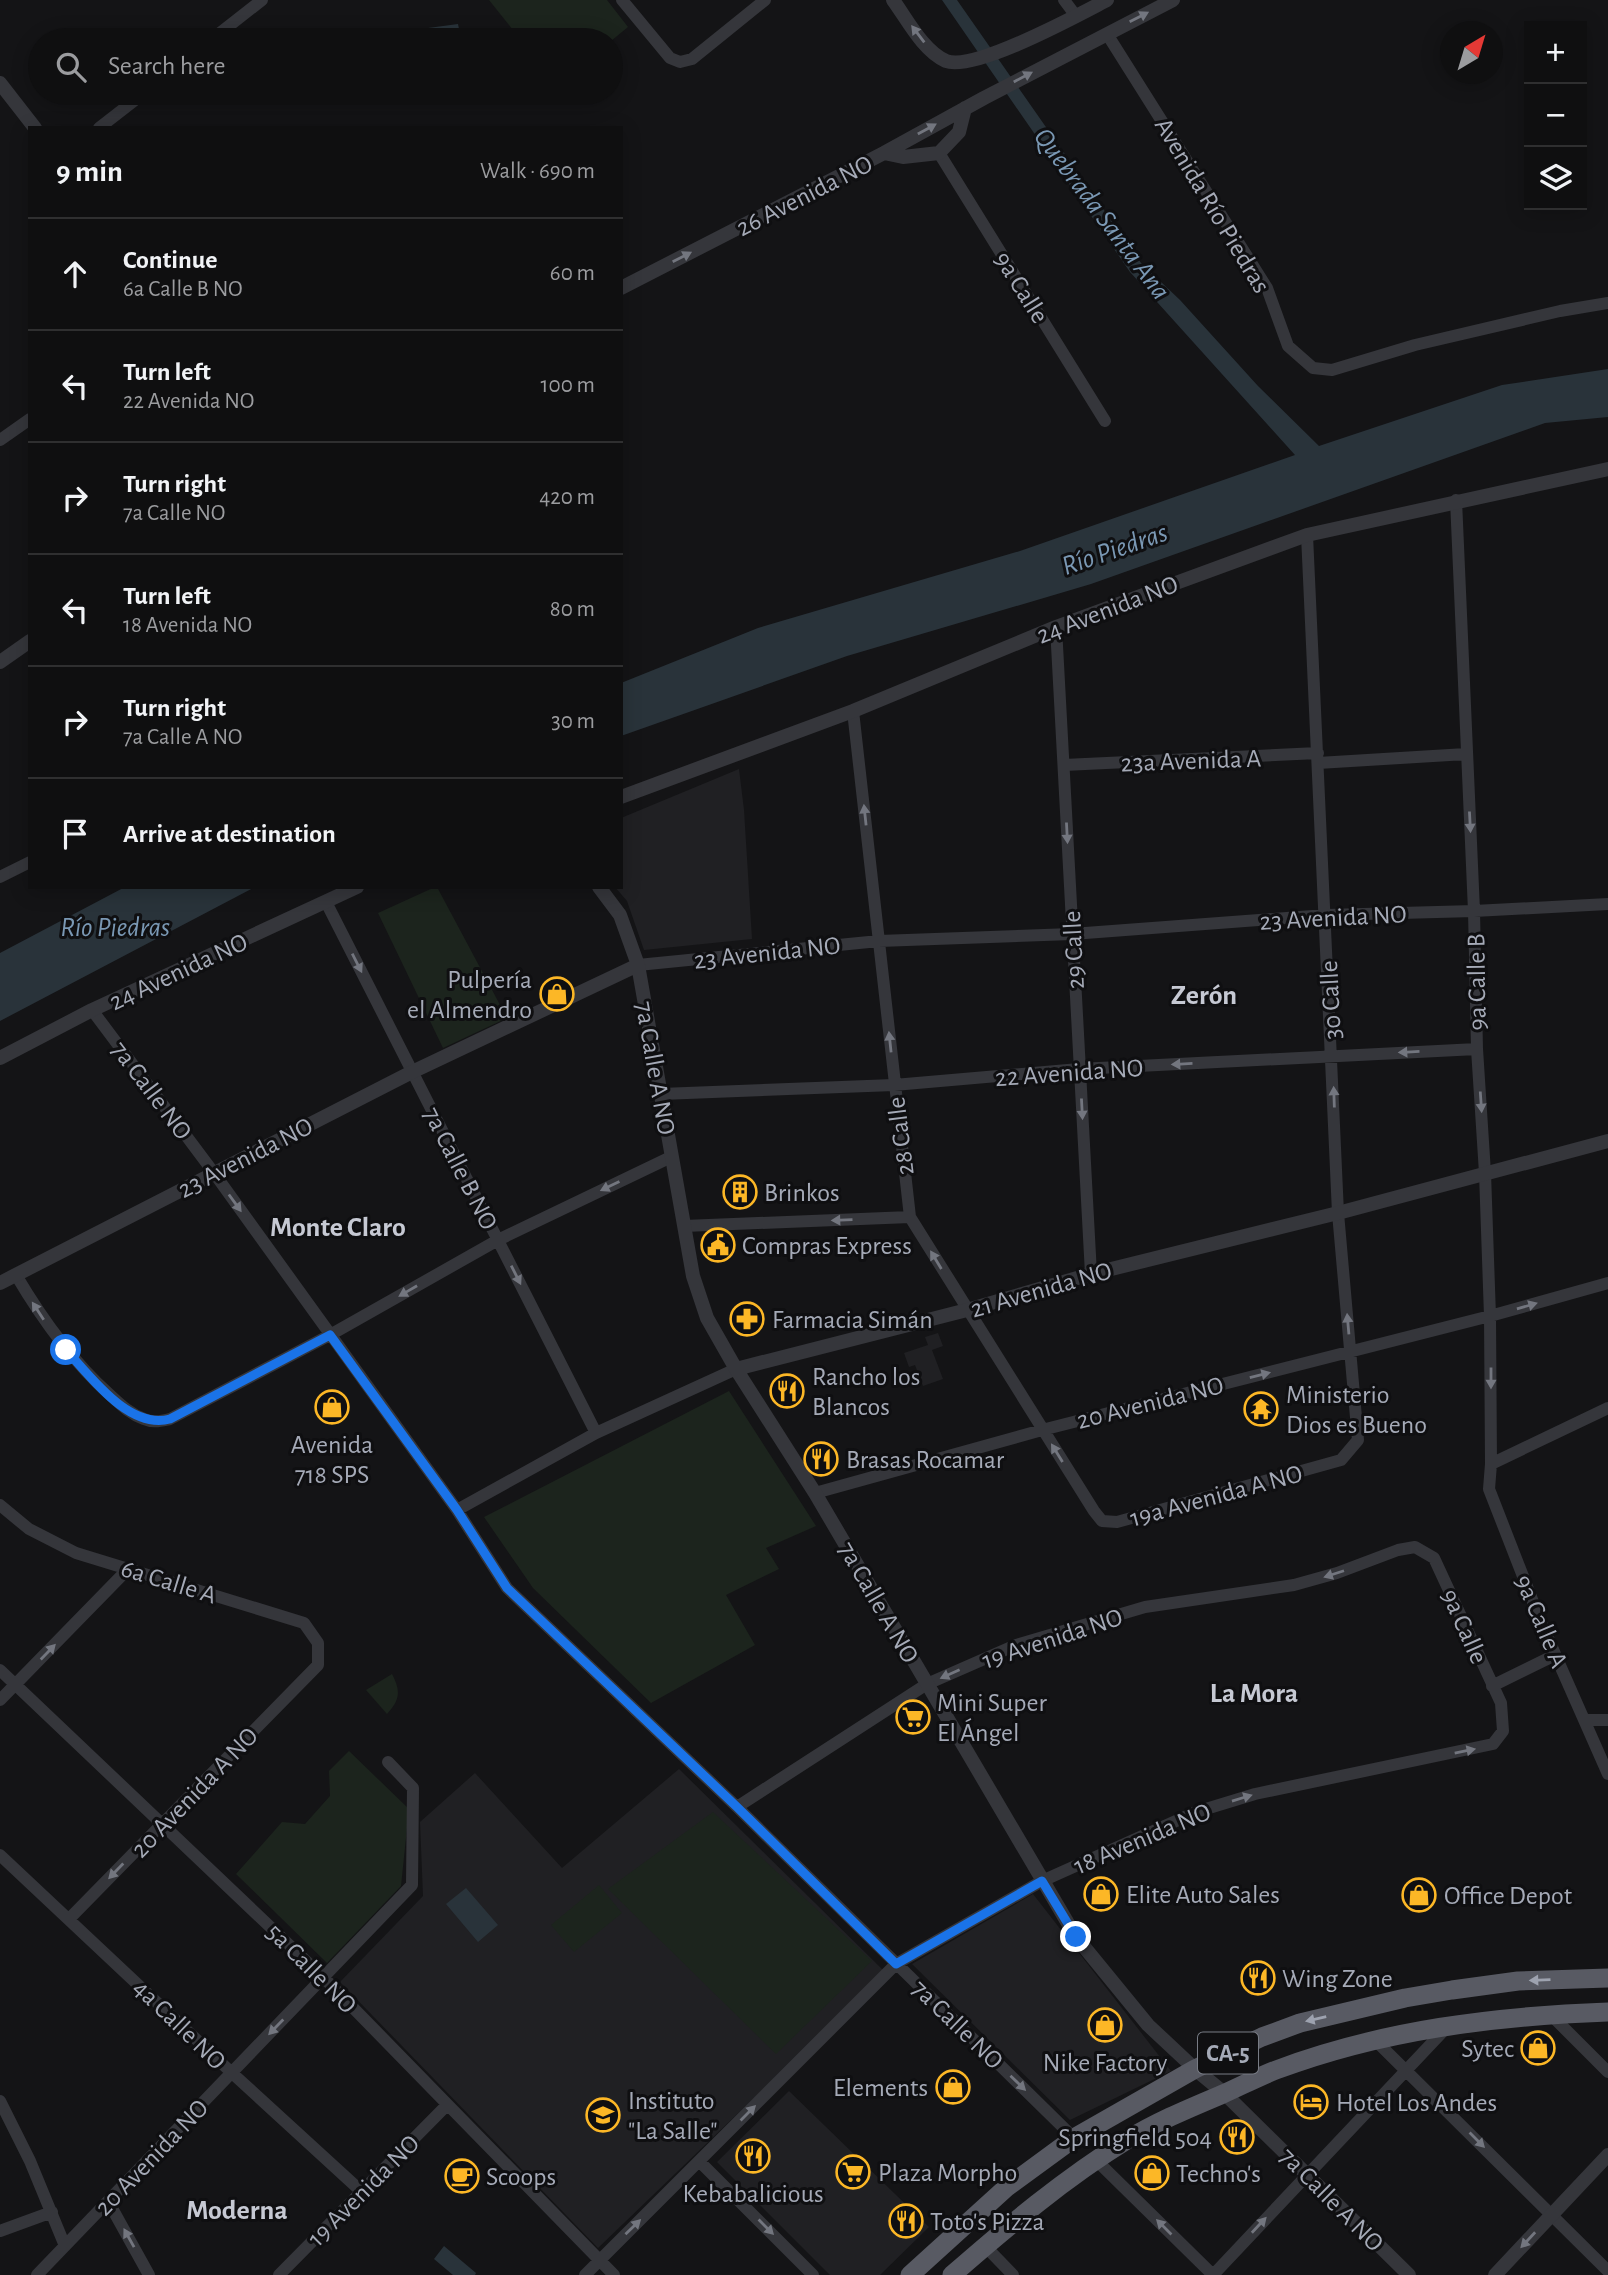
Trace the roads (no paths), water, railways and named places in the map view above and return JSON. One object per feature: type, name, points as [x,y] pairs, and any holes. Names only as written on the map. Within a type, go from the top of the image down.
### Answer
[{"type":"highway","name":"CA-5","points":[[910,2275],[1007,2187],[1074,2138],[1195,2069],[1262,2037],[1300,2023],[1405,1998],[1518,1981],[1608,1978]]},
{"type":"highway","name":"CA-5","points":[[952,2275],[1072,2179],[1172,2115],[1276,2070],[1376,2041],[1448,2026],[1550,2014],[1608,2012]]},
{"type":"street","points":[[226,28],[262,0]]},
{"type":"street","points":[[622,0],[670,58],[681,62],[692,59],[765,0]]},
{"type":"street","points":[[893,0],[934,54],[949,62],[970,62],[1048,31],[1107,0]]},
{"type":"street","points":[[1064,0],[1076,16]]},
{"type":"street","name":"26 Avenida NO","points":[[623,287],[1173,0]]},
{"type":"street","name":"Avenida Río Piedras","points":[[1107,34],[1267,288],[1288,346],[1313,368],[1332,370],[1415,345],[1560,311],[1608,303]]},
{"type":"street","points":[[0,83],[33,126]]},
{"type":"street","points":[[102,126],[129,105]]},
{"type":"street","points":[[884,153],[903,157],[939,153],[959,132],[965,108]]},
{"type":"street","name":"9a Calle","points":[[939,153],[1105,421]]},
{"type":"street","points":[[0,440],[28,420]]},
{"type":"street","name":"24 Avenida NO","points":[[623,796],[853,711],[1056,627],[1307,535],[1608,469]]},
{"type":"street","name":"9a Calle B","points":[[1457,500],[1477,1049],[1485,1173],[1491,1464]]},
{"type":"street","name":"30 Calle","points":[[1307,535],[1338,1213],[1358,1440],[1341,1460]]},
{"type":"street","name":"29 Calle","points":[[1056,627],[1091,1273]]},
{"type":"street","points":[[0,662],[28,642]]},
{"type":"street","name":"28 Calle","points":[[853,711],[910,1217],[1094,1511]]},
{"type":"street","name":"23a Avenida A","points":[[1064,765],[1466,754]]},
{"type":"street","points":[[0,877],[28,863]]},
{"type":"street","name":"24 Avenida NO","points":[[0,1058],[92,1010],[353,889]]},
{"type":"street","name":"7a Calle A NO","points":[[600,889],[620,915],[638,965],[693,1276],[707,1318],[736,1369],[815,1493],[1076,1937],[1148,2025],[1224,2093],[1409,2275]]},
{"type":"street","name":"7a Calle B NO","points":[[326,902],[596,1433]]},
{"type":"street","name":"23 Avenida NO","points":[[0,1283],[412,1072],[638,965],[879,940],[1072,934],[1326,915],[1608,904]]},
{"type":"street","name":"7a Calle NO","points":[[92,1010],[214,1173],[457,1510],[507,1588],[737,1807],[1074,2138]]},
{"type":"street","name":"22 Avenida NO","points":[[660,1094],[894,1085],[1079,1069],[1477,1049]]},
{"type":"street","name":"21 Avenida NO","points":[[457,1510],[596,1433],[736,1369],[967,1310],[1091,1273],[1338,1213],[1608,1141]]},
{"type":"street","points":[[16,1275],[53,1333],[98,1385],[130,1412],[145,1420],[157,1422],[170,1419],[330,1335],[498,1240],[671,1157]]},
{"type":"street","points":[[684,1226],[910,1217]]},
{"type":"street","name":"20 Avenida NO","points":[[815,1493],[1042,1430],[1490,1316],[1608,1283]]},
{"type":"street","points":[[1491,1464],[1608,1408]]},
{"type":"street","name":"19a Avenida A NO","points":[[1094,1511],[1102,1521],[1117,1522],[1341,1460]]},
{"type":"street","name":"9a Calle A","points":[[1491,1464],[1489,1489],[1555,1655],[1608,1774]]},
{"type":"street","name":"6a Calle A","points":[[0,1505],[29,1529],[76,1553],[304,1623],[318,1643],[318,1665]]},
{"type":"street","name":"9a Calle","points":[[1398,1550],[1415,1548],[1434,1558],[1501,1703],[1503,1731]]},
{"type":"street","name":"19 Avenida NO","points":[[737,1807],[927,1685],[1016,1645],[1132,1611],[1293,1585],[1337,1573],[1398,1550]]},
{"type":"street","points":[[0,1700],[129,1568]]},
{"type":"street","points":[[1492,1686],[1555,1655]]},
{"type":"street","name":"20 Avenida A NO","points":[[69,1919],[318,1665]]},
{"type":"street","name":"5a Calle NO","points":[[0,1670],[324,1978],[614,2275]]},
{"type":"street","points":[[1586,1720],[1608,1720]]},
{"type":"street","name":"18 Avenida NO","points":[[585,2275],[896,1964],[1042,1881],[1196,1812],[1255,1794],[1474,1750],[1493,1744],[1503,1731]]},
{"type":"street","name":"20 Avenida NO","points":[[37,2275],[412,1885],[413,1788],[388,1762]]},
{"type":"street","name":"4a Calle NO","points":[[0,1855],[362,2192]]},
{"type":"street","points":[[1550,2014],[1608,2072]]},
{"type":"street","points":[[1099,2162],[1213,2275],[1448,2026]]},
{"type":"street","points":[[1376,2041],[1608,2271]]},
{"type":"street","name":"19 Avenida NO","points":[[279,2275],[447,2105]]},
{"type":"street","points":[[2,2110],[52,2212],[65,2246]]},
{"type":"street","points":[[1495,2275],[1608,2155]]},
{"type":"street","points":[[700,2162],[813,2275]]},
{"type":"street","points":[[108,2202],[149,2275]]},
{"type":"street","points":[[0,2231],[52,2212]]},
{"type":"street","points":[[985,2246],[1013,2275]]},
{"type":"water","name":"Río Piedras","points":[[942,0],[957,0],[1141,263],[1180,300],[1258,386],[1319,446],[1502,385],[1608,369],[1608,417],[1545,423],[1091,584],[847,656],[623,735],[623,682],[758,628],[1020,551],[1295,455],[1130,272]]},
{"type":"water","points":[[458,24],[459,28],[428,28]]},
{"type":"water","name":"Río Piedras","points":[[121,889],[251,889],[0,1021],[0,953]]},
{"type":"water","points":[[466,1888],[498,1925],[478,1942],[446,1904]]},
{"type":"water","points":[[444,2246],[476,2273],[475,2275],[453,2275],[434,2259]]},
{"type":"place","name":"Pulpería el Almendro","points":[[557,994]]},
{"type":"place","name":"Brinkos","points":[[740,1192]]},
{"type":"place","name":"Compras Express","points":[[718,1245]]},
{"type":"place","name":"Farmacia Simán","points":[[747,1319]]},
{"type":"place","name":"Rancho los Blancos","points":[[787,1391]]},
{"type":"place","name":"Avenida 718 SPS","points":[[332,1407]]},
{"type":"place","name":"Ministerio Dios es Bueno","points":[[1261,1409]]},
{"type":"place","name":"Brasas Rocamar","points":[[821,1459]]},
{"type":"place","name":"Mini Super El Ángel","points":[[913,1717]]},
{"type":"place","name":"Elite Auto Sales","points":[[1101,1894]]},
{"type":"place","name":"Office Depot","points":[[1419,1895]]},
{"type":"place","name":"Wing Zone","points":[[1258,1978]]},
{"type":"place","name":"Nike Factory","points":[[1105,2025]]},
{"type":"place","name":"Sytec","points":[[1538,2048]]},
{"type":"place","name":"Elements","points":[[953,2087]]},
{"type":"place","name":"Hotel Los Andes","points":[[1311,2102]]},
{"type":"place","name":"Instituto \"La Salle\"","points":[[603,2115]]},
{"type":"place","name":"Springfield 504","points":[[1237,2137]]},
{"type":"place","name":"Kebabalicious","points":[[753,2156]]},
{"type":"place","name":"Plaza Morpho","points":[[853,2172]]},
{"type":"place","name":"Techno's","points":[[1152,2173]]},
{"type":"place","name":"Scoops","points":[[462,2176]]},
{"type":"place","name":"Toto's Pizza","points":[[906,2221]]},
{"type":"district","name":"Zerón","points":[[1204,994]]},
{"type":"district","name":"Monte Claro","points":[[338,1226]]},
{"type":"district","name":"La Mora","points":[[1254,1692]]},
{"type":"district","name":"Moderna","points":[[237,2209]]},
{"type":"water label","name":"Quebrada Santa Ana","points":[[1103,213]]}]
